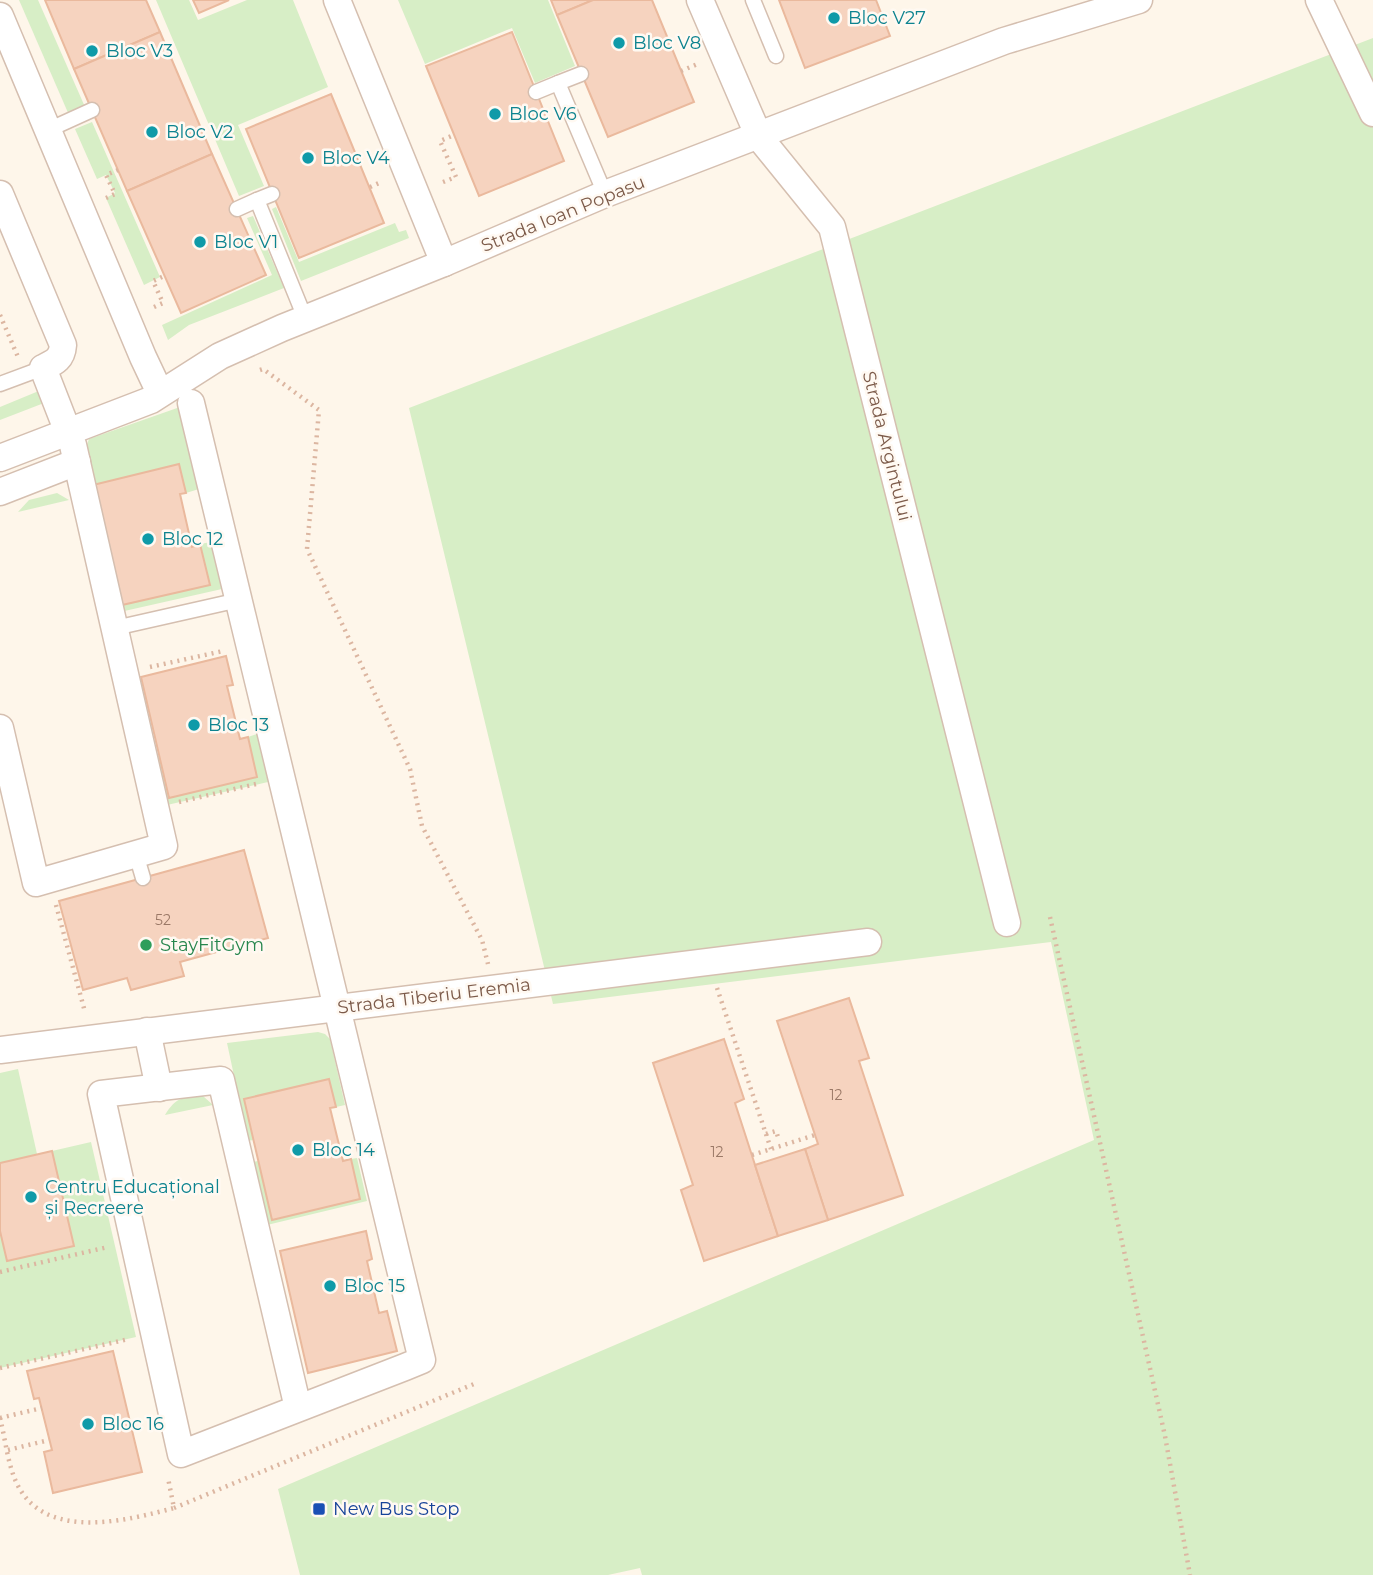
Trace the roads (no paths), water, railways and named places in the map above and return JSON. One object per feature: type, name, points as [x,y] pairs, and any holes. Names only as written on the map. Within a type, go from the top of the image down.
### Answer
[{"type":"street","points":[[337,0],[444,263]]},
{"type":"street","name":"Strada Argintului","points":[[700,0],[759,137],[832,227],[1007,923]]},
{"type":"street","name":"Strada Ioan Popasu","points":[[0,458],[151,400],[220,356],[305,318],[606,194],[1004,41],[1139,0]]},
{"type":"street","points":[[1319,0],[1373,113]]},
{"type":"street","points":[[0,16],[160,393]]},
{"type":"street","points":[[0,194],[63,345],[62,355],[55,362],[34,371],[68,431],[77,462],[164,846],[140,866],[36,883],[0,728]]},
{"type":"street","points":[[191,402],[422,1360],[181,1454],[101,1094],[221,1080],[298,1408]]},
{"type":"street","points":[[0,492],[77,462]]},
{"type":"street","name":"Strada Tiberiu Eremia","points":[[0,1050],[868,942]]},
{"type":"street","points":[[147,1031],[159,1088]]},
{"type":"lane","points":[[753,0],[776,55]]},
{"type":"lane","points":[[536,92],[581,74]]},
{"type":"lane","points":[[558,83],[606,194]]},
{"type":"lane","points":[[48,130],[92,110]]},
{"type":"lane","points":[[237,209],[272,194]]},
{"type":"lane","points":[[257,200],[305,318]]},
{"type":"lane","points":[[0,384],[34,371]]},
{"type":"lane","points":[[114,628],[239,600]]},
{"type":"place","name":"Bloc V27","points":[[834,18]]},
{"type":"place","name":"Bloc V8","points":[[619,43]]},
{"type":"place","name":"Bloc V3","points":[[92,51]]},
{"type":"place","name":"Bloc V6","points":[[495,114]]},
{"type":"place","name":"Bloc V2","points":[[152,132]]},
{"type":"place","name":"Bloc V4","points":[[308,158]]},
{"type":"place","name":"Bloc V1","points":[[200,242]]},
{"type":"place","name":"Bloc 12","points":[[148,539]]},
{"type":"place","name":"Bloc 13","points":[[194,725]]},
{"type":"place","name":"StayFitGym","points":[[146,945]]},
{"type":"place","name":"Bloc 14","points":[[298,1150]]},
{"type":"place","name":"Centru Educațional și Recreere","points":[[31,1197]]},
{"type":"place","name":"Bloc 15","points":[[330,1286]]},
{"type":"place","name":"Bloc 16","points":[[88,1424]]},
{"type":"place","name":"New Bus Stop","points":[[319,1509]]}]
